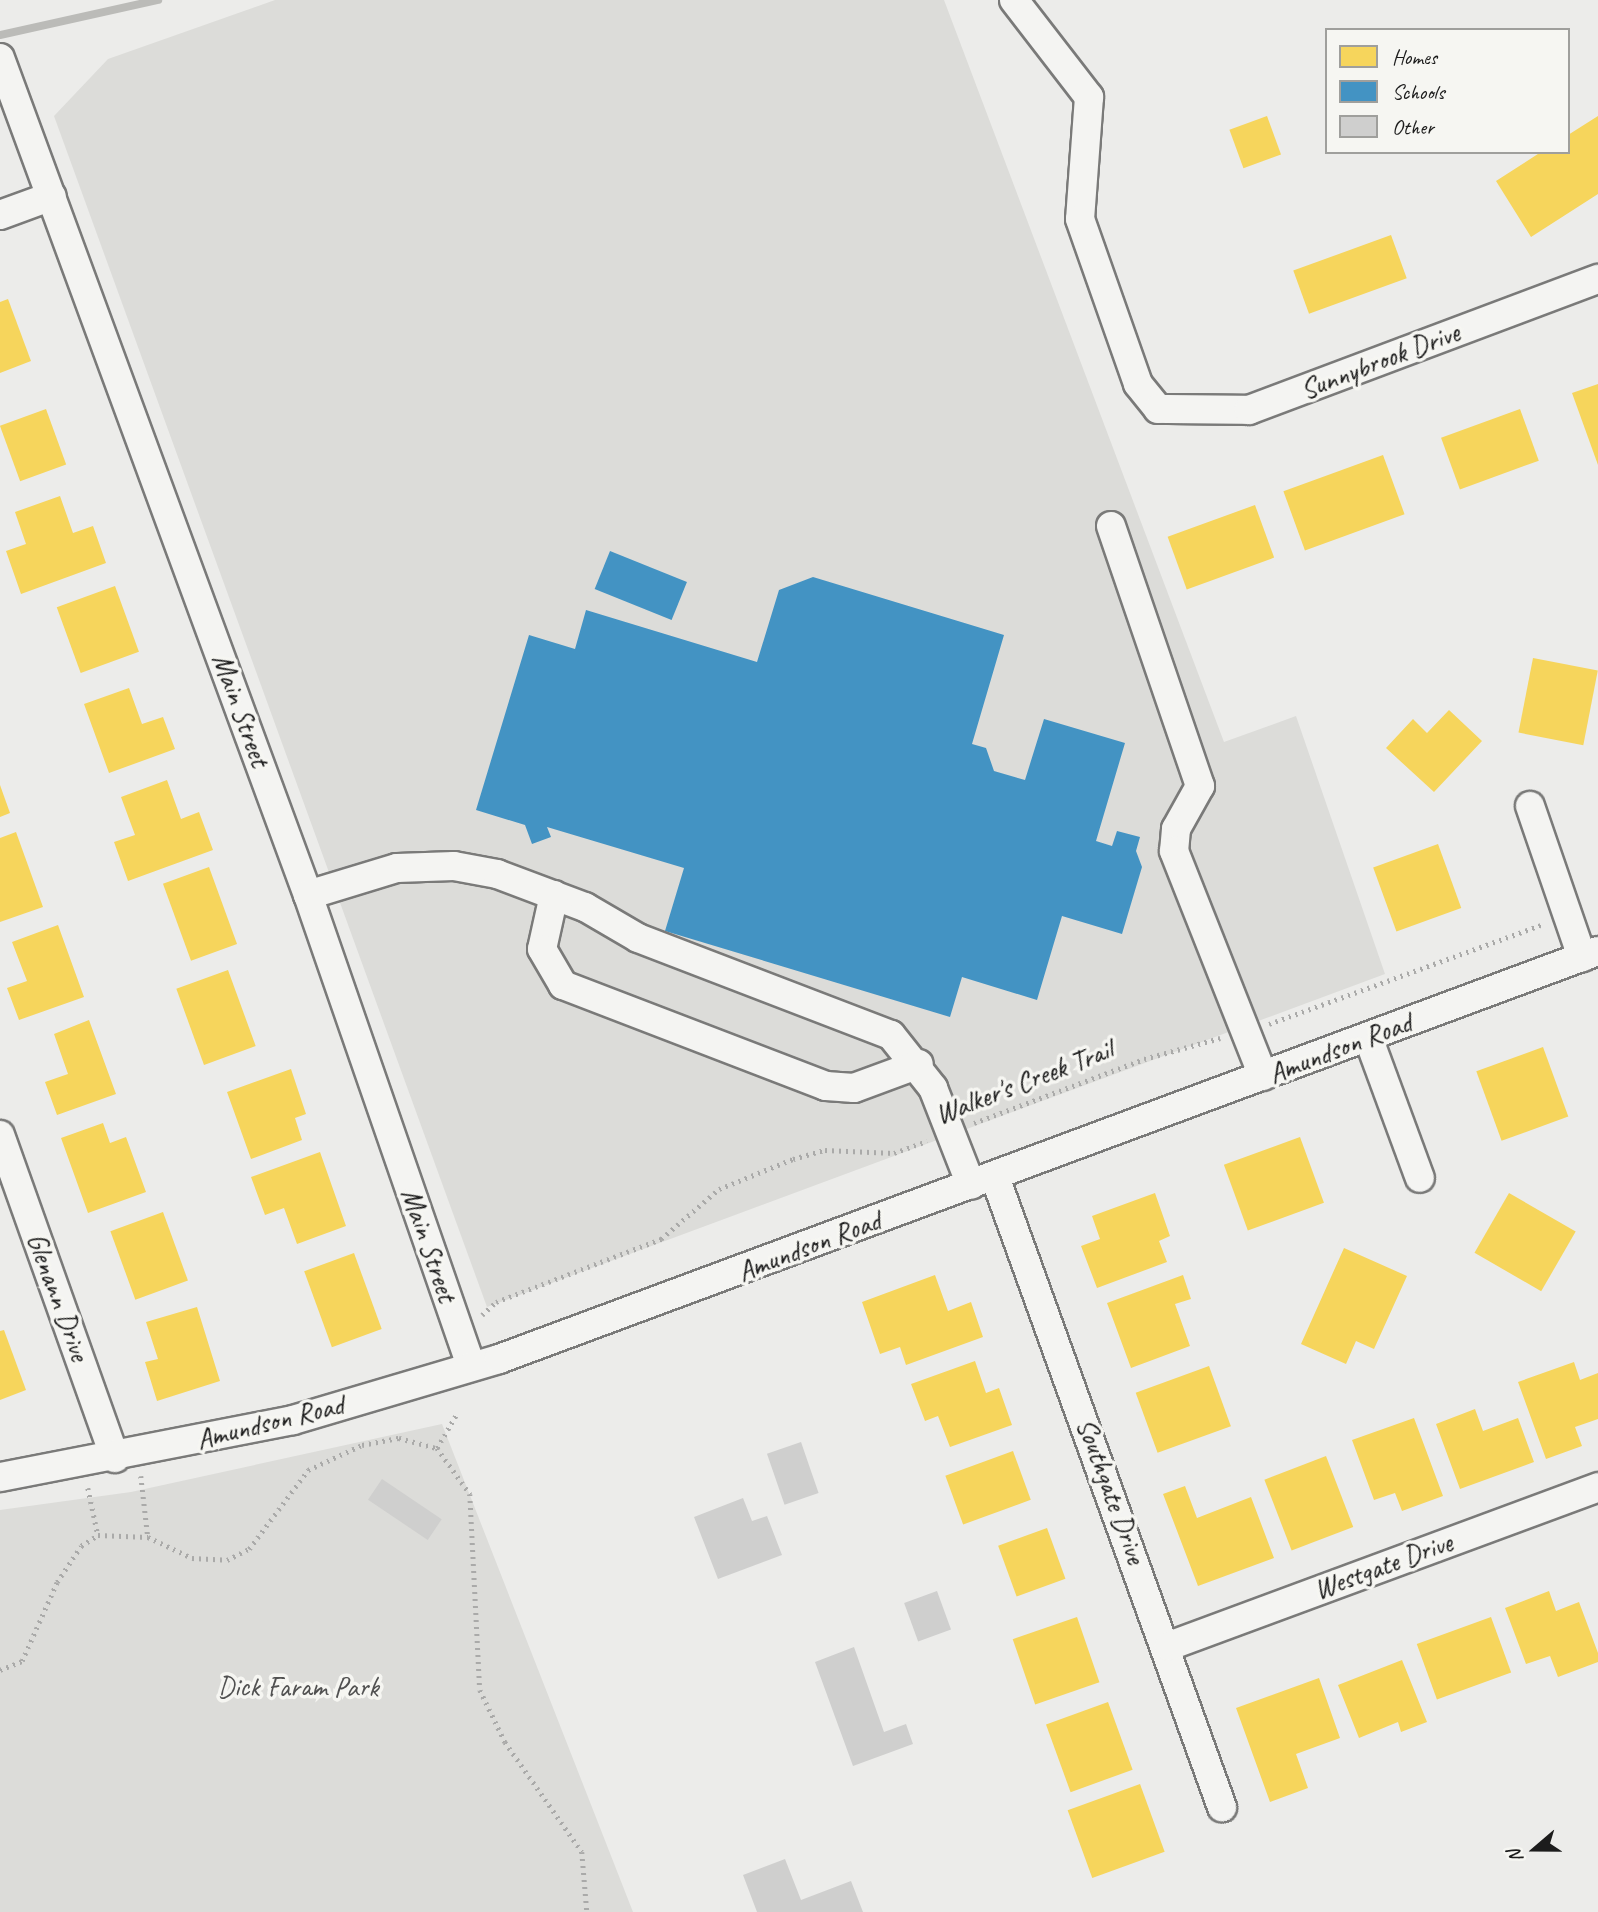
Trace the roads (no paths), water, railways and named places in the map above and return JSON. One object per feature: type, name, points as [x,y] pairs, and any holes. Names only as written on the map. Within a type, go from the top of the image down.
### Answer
[{"type":"street","name":"Sunnybrook Drive","points":[[1014,0],[1089,97],[1080,219],[1138,384],[1157,409],[1249,410],[1598,278]]},
{"type":"street","name":"Main Street","points":[[2,64],[308,895],[471,1367]]},
{"type":"street","points":[[0,215],[52,196]]},
{"type":"street","points":[[1111,526],[1199,786],[1176,829],[1174,851],[1263,1076]]},
{"type":"street","points":[[1530,806],[1569,915],[1590,954]]},
{"type":"street","name":"Southgate Drive","points":[[308,895],[397,868],[454,866],[554,895],[638,938],[891,1035],[919,1065],[950,1132],[983,1181],[1169,1646],[1222,1807]]},
{"type":"street","points":[[554,895],[542,949],[563,985],[826,1086],[854,1088],[919,1065]]},
{"type":"street","name":"Amundson Road","points":[[0,1477],[83,1465],[293,1420],[471,1367],[983,1181],[1590,954]]},
{"type":"street","points":[[1368,1037],[1420,1178]]},
{"type":"street","name":"Glenann Drive","points":[[0,1135],[127,1456]]},
{"type":"street","name":"Westgate Drive","points":[[1169,1646],[1598,1487]]},
{"type":"waterway","points":[[0,35],[158,0]]},
{"type":"park label","name":"Dick Faram Park","points":[[298,1687]]}]
